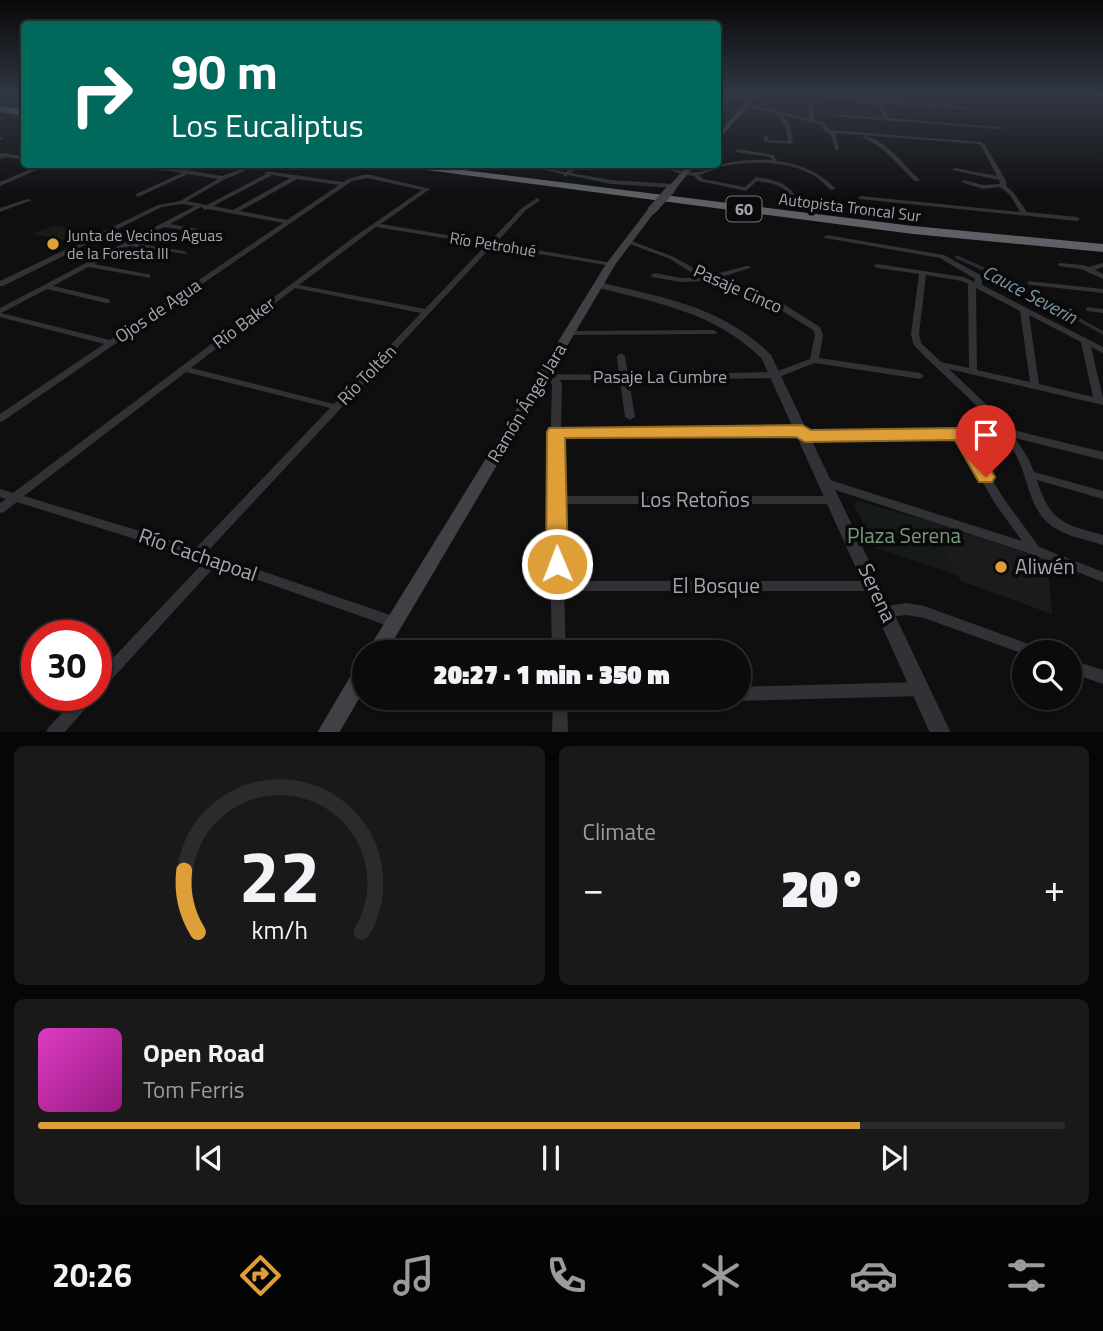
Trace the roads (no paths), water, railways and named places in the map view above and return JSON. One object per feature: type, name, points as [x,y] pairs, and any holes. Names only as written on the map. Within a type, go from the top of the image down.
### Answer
[{"type":"highway","name":"Autopista Troncal Sur","points":[[418,168],[934,233],[1103,248]]},
{"type":"highway","name":"Autopista Troncal Sur","points":[[458,168],[962,229],[1103,241]]},
{"type":"main road","name":"Ramón Ángel Jara","points":[[383,640],[611,264],[652,210],[690,168]]},
{"type":"main road","points":[[328,732],[352,691]]},
{"type":"street","points":[[766,136],[766,141],[790,143],[788,128]]},
{"type":"street","points":[[827,131],[979,143],[983,145],[1002,179],[1003,187]]},
{"type":"street","points":[[827,131],[833,134],[837,149]]},
{"type":"street","points":[[841,132],[876,141],[917,180]]},
{"type":"street","points":[[737,165],[733,157],[740,150],[772,156],[776,162]]},
{"type":"street","points":[[4,157],[21,151]]},
{"type":"street","points":[[721,166],[776,162],[803,167],[827,181],[833,189]]},
{"type":"street","points":[[0,184],[39,168]]},
{"type":"street","points":[[134,168],[190,172],[223,178]]},
{"type":"street","points":[[534,168],[565,175],[673,188]]},
{"type":"street","points":[[565,175],[575,168]]},
{"type":"street","points":[[670,168],[696,175],[701,180],[746,189],[755,179],[779,183],[793,195],[793,199],[809,202]]},
{"type":"street","points":[[696,175],[715,168]]},
{"type":"street","points":[[0,284],[160,206],[182,202],[223,178],[243,170]]},
{"type":"street","points":[[955,170],[1002,179]]},
{"type":"street","points":[[138,195],[190,172]]},
{"type":"street","points":[[0,313],[163,225],[269,173],[347,182]]},
{"type":"street","name":"Río Baker","points":[[0,509],[426,189],[367,176],[347,182]]},
{"type":"street","points":[[234,212],[296,177]]},
{"type":"street","name":"Ojos de Agua","points":[[0,419],[347,182]]},
{"type":"street","points":[[964,182],[1003,187],[1012,194],[1026,214]]},
{"type":"street","points":[[861,198],[1077,219]]},
{"type":"street","points":[[0,210],[29,200]]},
{"type":"street","name":"Río Toltén","points":[[198,554],[524,209],[537,200]]},
{"type":"street","points":[[182,202],[289,222]]},
{"type":"street","points":[[163,225],[214,233]]},
{"type":"street","name":"Río Petrohué","points":[[376,225],[611,264]]},
{"type":"street","points":[[827,237],[943,256],[979,278],[975,284],[973,372]]},
{"type":"street","name":"Pasaje Cinco","points":[[629,242],[672,258],[708,279],[774,302],[817,329],[819,335],[814,360]]},
{"type":"street","points":[[128,244],[184,253]]},
{"type":"street","points":[[1071,258],[1103,277]]},
{"type":"street","points":[[87,265],[147,276]]},
{"type":"street","points":[[1060,265],[1086,269],[1103,265]]},
{"type":"street","points":[[877,266],[923,272],[975,284],[1103,350]]},
{"type":"street","points":[[654,275],[684,283],[748,267]]},
{"type":"street","points":[[923,272],[915,339],[917,344],[1006,432],[1032,475],[1039,505],[1044,512],[1063,527],[1103,540]]},
{"type":"street","points":[[1031,283],[1103,291]]},
{"type":"street","name":"Serena","points":[[599,285],[687,309],[719,321],[755,344],[768,358],[941,732]]},
{"type":"street","points":[[294,286],[428,312]]},
{"type":"street","points":[[46,287],[106,301]]},
{"type":"street","points":[[1024,309],[1035,386]]},
{"type":"street","points":[[1090,309],[1103,311]]},
{"type":"street","points":[[0,313],[111,343]]},
{"type":"street","points":[[569,333],[713,332]]},
{"type":"street","points":[[938,364],[1101,401],[1085,340]]},
{"type":"street","points":[[621,356],[629,416]]},
{"type":"street","points":[[776,374],[814,360],[920,376]]},
{"type":"street","points":[[183,369],[336,407]]},
{"type":"street","name":"Pasaje La Cumbre","points":[[543,376],[561,378],[776,374]]},
{"type":"street","points":[[543,376],[557,383],[555,500],[559,640]]},
{"type":"street","points":[[556,432],[960,434],[998,499],[1035,550]]},
{"type":"street","points":[[1006,432],[1103,456]]},
{"type":"street","points":[[1032,475],[1103,495]]},
{"type":"street","points":[[827,483],[1035,550],[1103,577]]},
{"type":"street","name":"Río Cachapoal","points":[[0,493],[198,554],[394,622]]},
{"type":"street","name":"Los Retoños","points":[[555,500],[834,500]]},
{"type":"street","points":[[112,669],[214,560]]},
{"type":"street","name":"El Bosque","points":[[558,586],[874,586]]},
{"type":"street","points":[[885,611],[907,609],[924,612],[1012,644]]},
{"type":"street","points":[[1082,670],[1103,677]]},
{"type":"street","points":[[751,694],[921,689]]},
{"type":"street","points":[[560,710],[560,732]]},
{"type":"street","points":[[54,732],[73,711]]},
{"type":"waterway","name":"Cauce Severin","points":[[957,257],[1010,281],[1103,333]]},
{"type":"place","name":"Junta de Vecinos Aguas de la Foresta III","points":[[53,244]]},
{"type":"place","name":"Aliwén","points":[[1001,567]]},
{"type":"park label","name":"Plaza Serena","points":[[904,536]]}]
